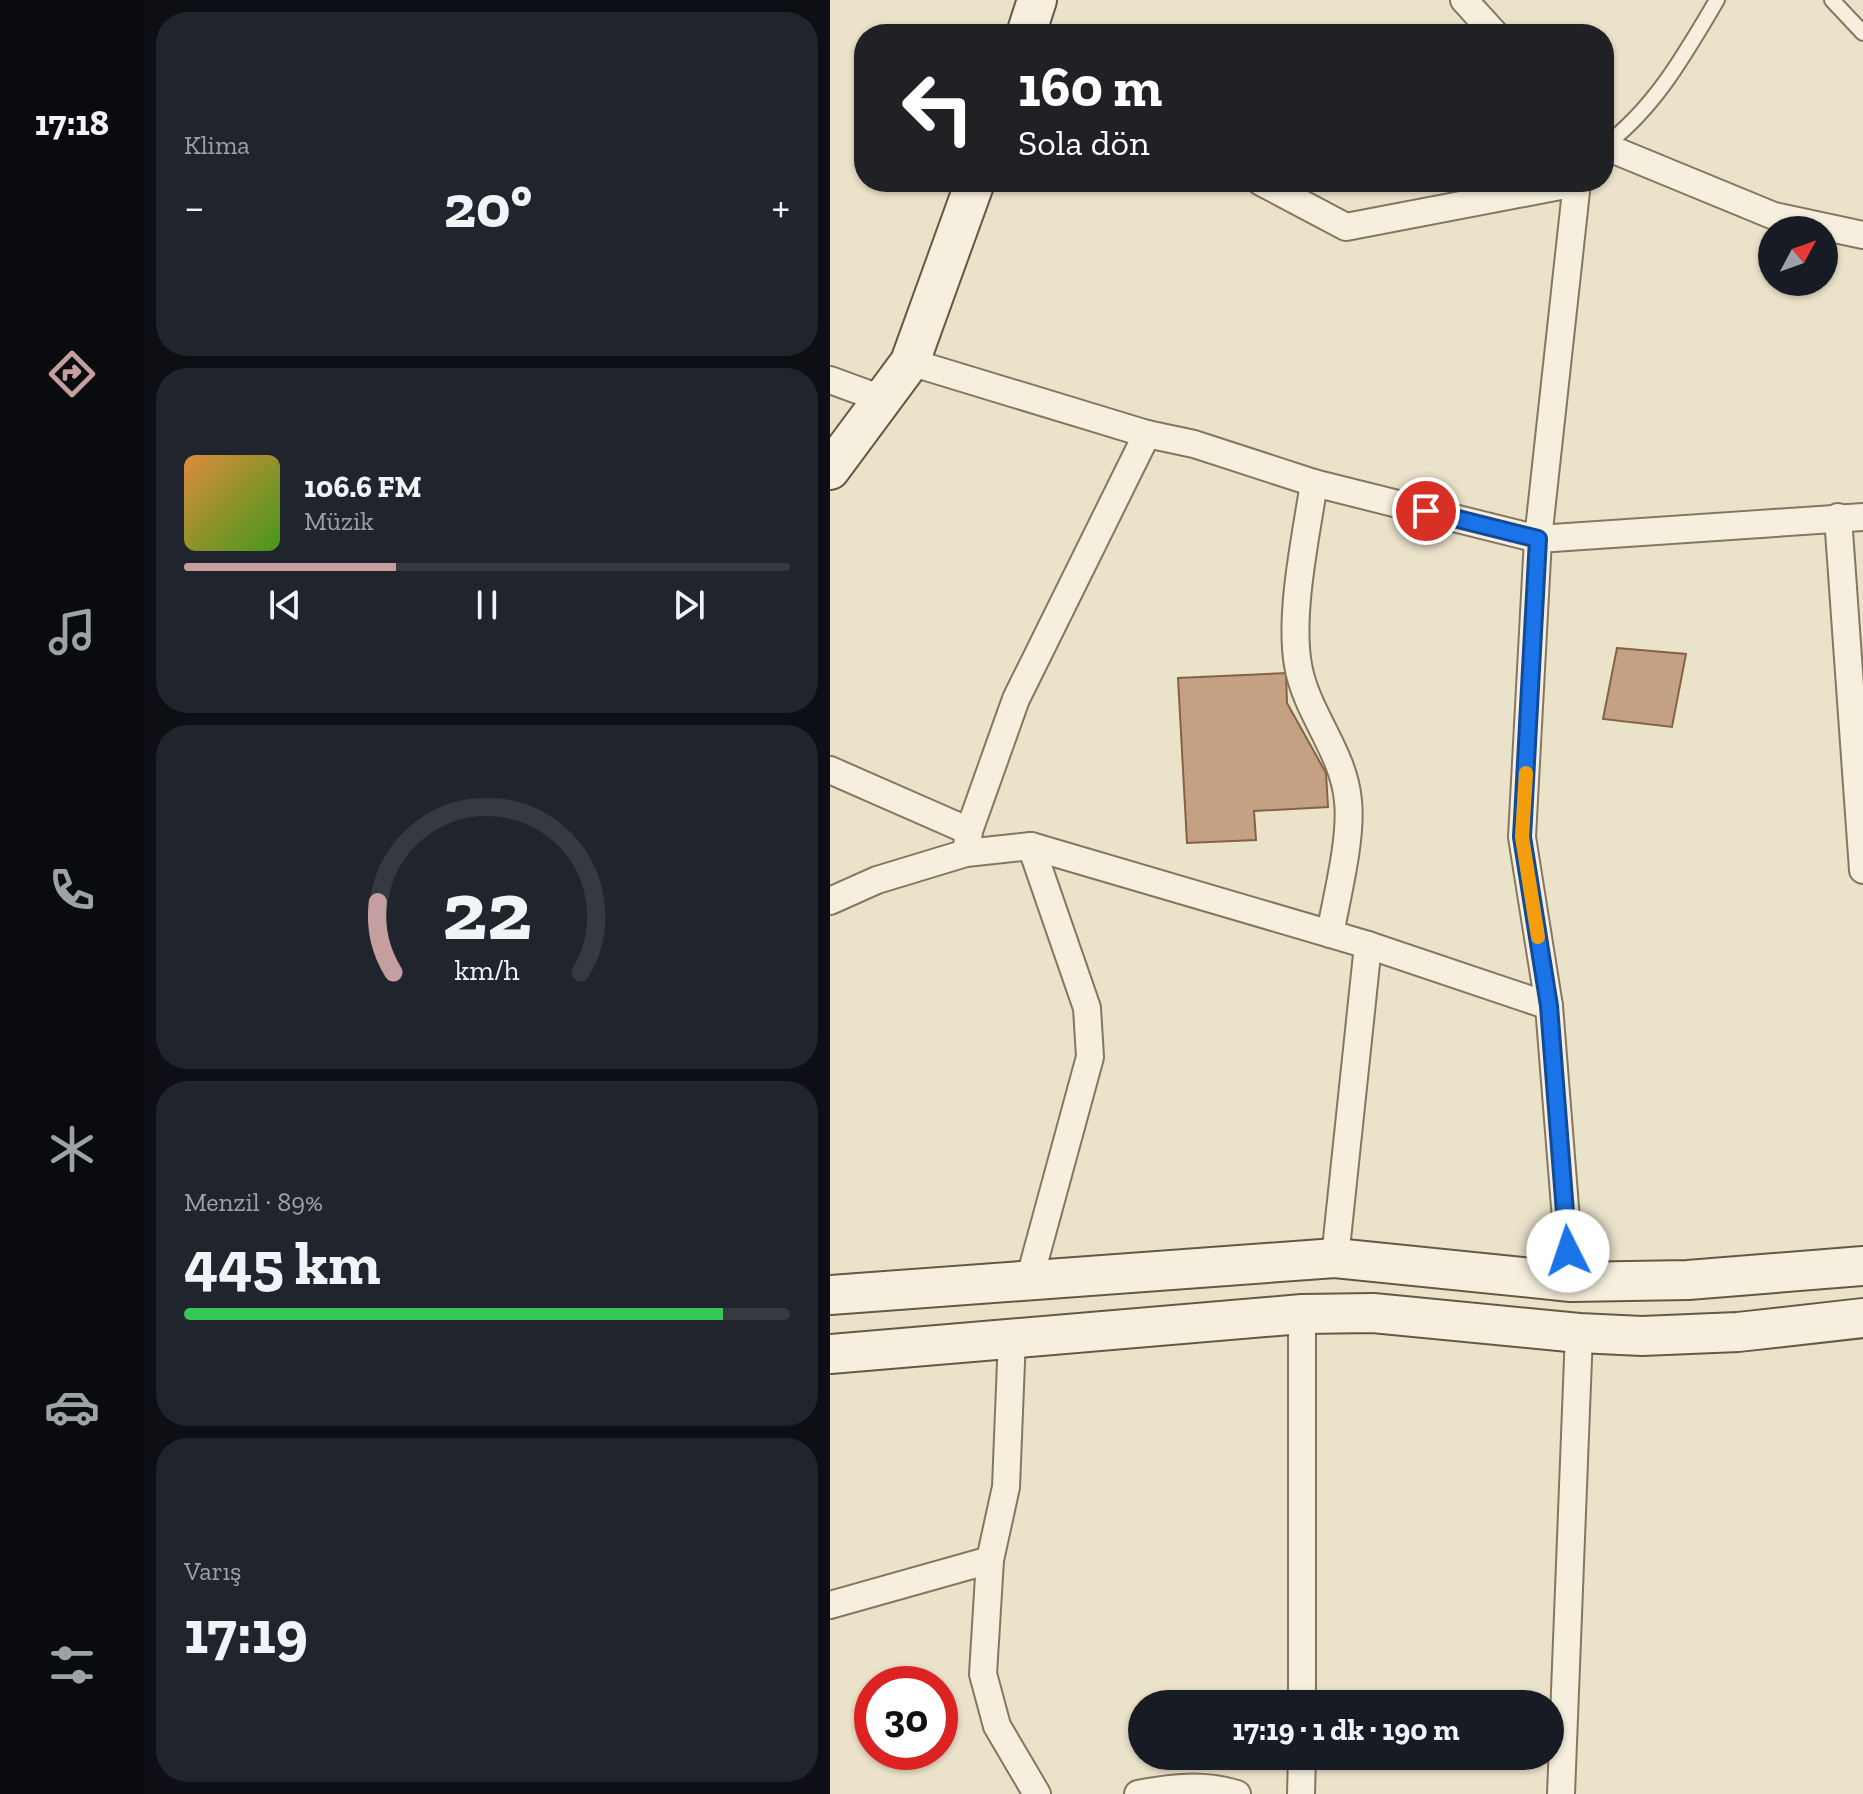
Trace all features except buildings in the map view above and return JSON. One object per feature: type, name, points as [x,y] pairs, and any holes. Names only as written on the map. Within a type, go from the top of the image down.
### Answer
[{"type":"street","points":[[1029,24],[1037,0]]},
{"type":"street","points":[[1464,0],[1486,24]]},
{"type":"street","points":[[1614,150],[1774,216],[1863,235]]},
{"type":"street","points":[[830,470],[910,362],[971,192]]},
{"type":"street","points":[[1280,192],[1346,227],[1525,192]]},
{"type":"street","points":[[1571,1282],[1549,1006],[1522,837],[1538,539],[1575,192]]},
{"type":"street","points":[[910,362],[1147,434],[1194,444],[1314,483],[1538,539],[1851,517],[1863,870]]},
{"type":"street","points":[[830,380],[882,399]]},
{"type":"street","points":[[830,901],[967,842],[1016,699],[1147,434]]},
{"type":"street","points":[[1314,483],[1301,572],[1296,642],[1303,686],[1335,756],[1348,801],[1345,852],[1330,934]]},
{"type":"street","points":[[830,770],[967,842],[1031,846],[1368,945],[1549,1006]]},
{"type":"street","points":[[1029,1281],[1090,1057],[1087,1008],[1031,846]]},
{"type":"street","points":[[1335,1258],[1368,945]]},
{"type":"street","points":[[830,1295],[1335,1258],[1571,1282],[1688,1280],[1863,1266]]},
{"type":"street","points":[[830,1354],[1302,1314],[1373,1313],[1642,1336],[1701,1335],[1863,1318]]},
{"type":"street","points":[[1302,1314],[1302,1690]]},
{"type":"street","points":[[1561,1794],[1579,1333]]},
{"type":"street","points":[[1012,1337],[1006,1487],[990,1560],[983,1674],[997,1726],[1037,1794]]},
{"type":"street","points":[[830,1605],[990,1560]]},
{"type":"street","points":[[1301,1794],[1302,1770]]},
{"type":"street","points":[[1138,1794],[1171,1787],[1216,1788],[1237,1794]]},
{"type":"lane","points":[[1614,138],[1629,127],[1681,62],[1717,0]]},
{"type":"lane","points":[[1832,0],[1863,33]]},
{"type":"slow traffic","points":[[1526,773],[1522,837],[1538,937]]},
{"type":"route","points":[[1426,511],[1538,539],[1522,837],[1549,1006],[1568,1251]]}]
